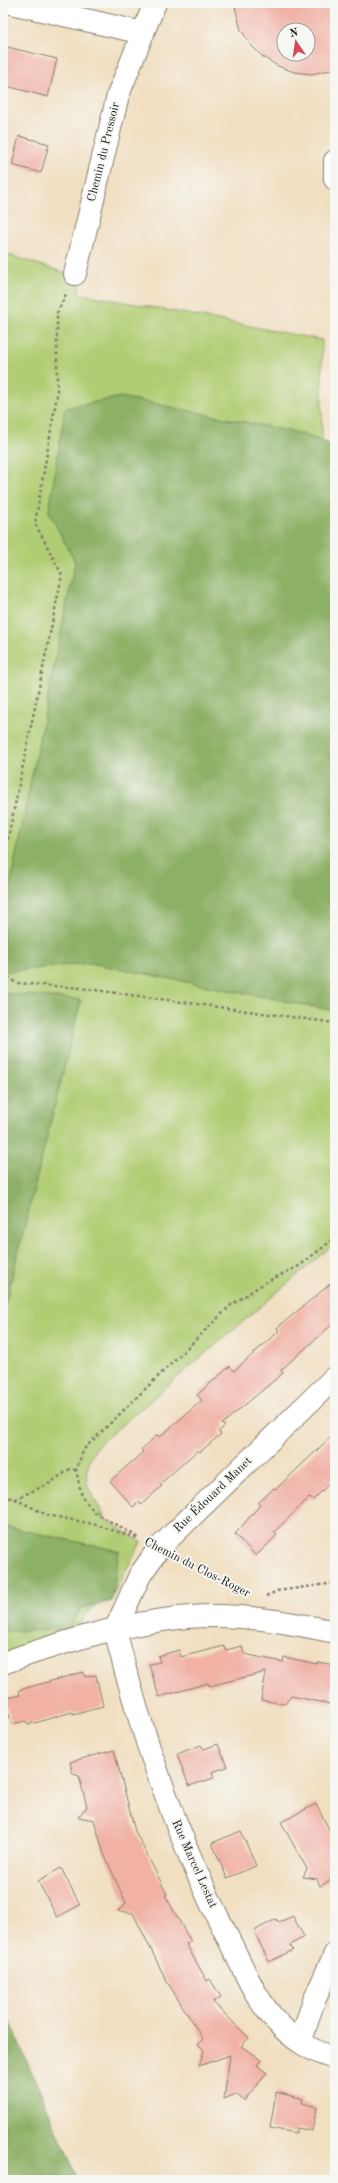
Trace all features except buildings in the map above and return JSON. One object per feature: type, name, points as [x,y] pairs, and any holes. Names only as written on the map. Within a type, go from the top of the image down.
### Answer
[{"type":"street","points":[[11,3],[143,33]]},
{"type":"street","name":"Chemin du Pressoir","points":[[75,274],[118,95],[155,3]]},
{"type":"street","points":[[335,161],[335,178]]},
{"type":"street","name":"Rue Édouard Manet","points":[[115,1630],[140,1576],[152,1544],[335,1377]]},
{"type":"street","name":"Chemin du Clos-Roger","points":[[3,1663],[115,1630],[192,1617],[260,1609],[335,1632]]},
{"type":"street","name":"Rue Marcel Lestat","points":[[115,1630],[136,1712],[157,1775],[200,1882],[263,2003],[276,2021],[314,2050],[335,2058]]},
{"type":"street","points":[[301,2041],[313,2003],[335,1954]]},
{"type":"path","points":[[3,863],[62,575],[35,523],[57,395],[57,313],[75,274]]},
{"type":"path","points":[[3,973],[16,983],[80,988],[335,1023]]},
{"type":"path","points":[[152,1544],[95,1513],[82,1497],[76,1470],[84,1449],[232,1305],[266,1282],[298,1266],[335,1238]]},
{"type":"path","points":[[15,1499],[50,1483],[70,1469],[76,1470]]},
{"type":"path","name":"Chemin du Clos-Roger","points":[[3,1496],[15,1499],[47,1515],[93,1524],[152,1544],[260,1609]]},
{"type":"path","points":[[260,1609],[277,1591],[335,1583]]},
{"type":"green space","points":[[3,253],[81,278],[78,293],[322,340],[322,509],[335,496],[335,1243],[97,1446],[91,1457],[86,1475],[87,1483],[93,1498],[105,1517],[99,1515],[141,1542],[113,1595],[100,1601],[84,1617],[79,1630],[3,1656]]},
{"type":"green space","points":[[121,397],[299,433],[335,446],[335,1011],[90,963],[3,972],[3,920],[75,562],[49,512],[65,408]]},
{"type":"green space","points":[[3,993],[81,1000],[3,1313]]},
{"type":"green space","points":[[3,1526],[119,1551],[112,1601],[81,1608],[69,1630],[3,1631]]},
{"type":"green space","points":[[3,2006],[76,2174],[72,2180],[7,2180],[3,2171]]}]
